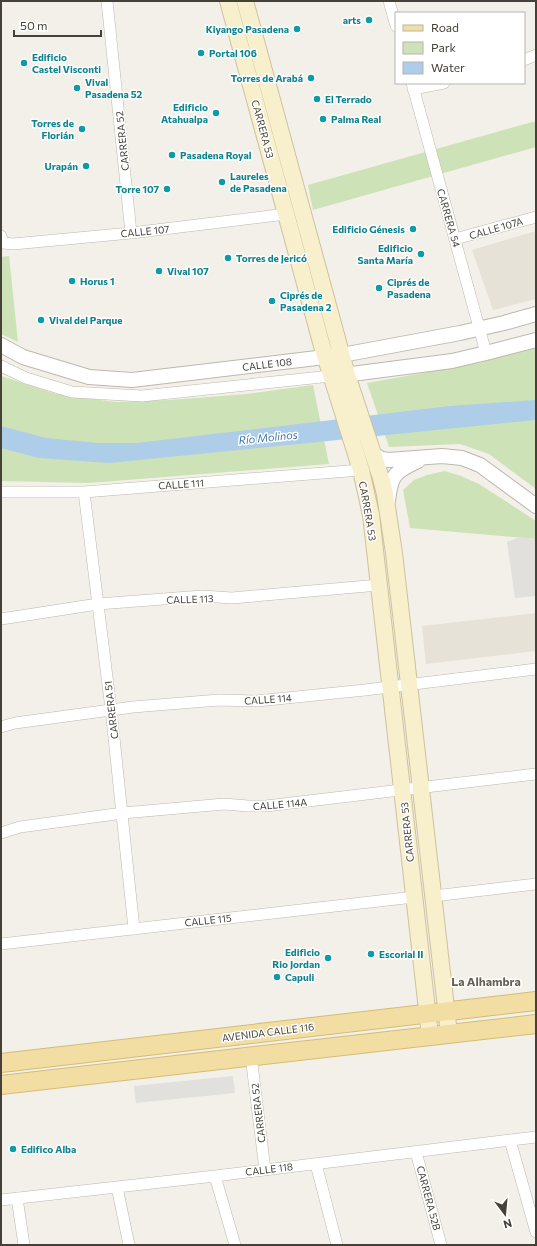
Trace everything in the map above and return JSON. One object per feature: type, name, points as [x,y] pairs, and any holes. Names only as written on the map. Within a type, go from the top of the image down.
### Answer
[{"type":"main road","name":"CARRERA 53","points":[[228,1],[331,376],[350,410],[366,450],[382,483],[394,553],[410,684],[449,1034]]},
{"type":"main road","name":"CARRERA 53","points":[[245,1],[342,355],[347,375],[350,410]]},
{"type":"main road","name":"CARRERA 53","points":[[366,450],[361,470],[371,515],[430,1036]]},
{"type":"main road","name":"AVENIDA CALLE 116","points":[[1,1063],[536,1001]]},
{"type":"main road","points":[[1,1085],[536,1024]]},
{"type":"street","name":"CARRERA 52","points":[[107,1],[131,233]]},
{"type":"street","points":[[389,1],[395,22]]},
{"type":"street","points":[[525,60],[536,55]]},
{"type":"street","points":[[413,86],[434,84]]},
{"type":"street","name":"CARRERA 54","points":[[413,86],[486,353]]},
{"type":"street","name":"CALLE 107","points":[[2,240],[13,244],[131,233],[286,214]]},
{"type":"street","name":"CALLE 107A","points":[[455,239],[536,216]]},
{"type":"street","name":"CALLE 108","points":[[1,345],[23,358],[89,377],[132,380],[342,355],[480,328],[536,314]]},
{"type":"street","name":"CALLE 108","points":[[1,366],[26,378],[72,392],[142,396],[347,375],[452,361],[536,340]]},
{"type":"street","points":[[366,450],[382,459],[389,460],[442,456],[462,458],[480,465],[536,506]]},
{"type":"street","points":[[387,510],[393,476],[403,468],[424,458]]},
{"type":"street","name":"CALLE 111","points":[[1,492],[84,492],[361,470]]},
{"type":"street","name":"CARRERA 51","points":[[84,492],[123,813],[134,929]]},
{"type":"street","name":"CALLE 113","points":[[1,619],[98,604],[202,596],[232,598],[379,585]]},
{"type":"street","name":"CALLE 114","points":[[1,727],[15,723],[111,709],[219,700],[257,701],[536,668]]},
{"type":"street","name":"CALLE 114A","points":[[1,833],[20,828],[123,813],[224,804],[266,806],[536,774]]},
{"type":"street","points":[[434,896],[536,884]]},
{"type":"street","name":"CALLE 115","points":[[1,944],[414,897]]},
{"type":"street","name":"CARRERA 52","points":[[251,1056],[265,1170]]},
{"type":"street","name":"CALLE 118","points":[[1,1200],[536,1137]]},
{"type":"street","points":[[510,1140],[536,1232]]},
{"type":"street","name":"CARRERA 52B","points":[[416,1152],[441,1245]]},
{"type":"street","points":[[316,1164],[337,1245]]},
{"type":"street","points":[[215,1176],[235,1245]]},
{"type":"street","points":[[116,1187],[129,1245]]},
{"type":"street","points":[[17,1198],[24,1245]]},
{"type":"shaded area","points":[[536,231],[536,299],[493,310],[472,250]]},
{"type":"shaded area","points":[[520,537],[536,539],[536,596],[515,598],[507,542]]},
{"type":"shaded area","points":[[536,613],[536,651],[426,664],[422,626]]},
{"type":"shaded area","points":[[233,1076],[235,1093],[136,1103],[134,1086]]},
{"type":"green space","points":[[536,121],[536,147],[313,210],[308,185]]},
{"type":"green space","points":[[9,256],[18,342],[1,334],[1,257]]},
{"type":"green space","points":[[536,347],[536,489],[489,454],[460,444],[389,447],[367,383],[479,363]]},
{"type":"green space","points":[[1,376],[56,394],[116,402],[169,400],[247,394],[313,385],[329,464],[89,483],[1,481]]},
{"type":"green space","points":[[445,471],[479,484],[536,521],[536,539],[410,528],[403,490],[414,480]]},
{"type":"water","name":"Río Molinos","points":[[536,400],[536,420],[109,463],[39,458],[1,448],[1,426],[46,438],[98,443],[137,443],[450,406]]},
{"type":"place","name":"arts","points":[[369,20]]},
{"type":"place","name":"Kiyango Pasadena","points":[[297,29]]},
{"type":"place","name":"Portal 106","points":[[201,53]]},
{"type":"place","name":"Edificio Castel Visconti","points":[[24,63]]},
{"type":"place","name":"Torres de Arabá","points":[[311,78]]},
{"type":"place","name":"Vival Pasadena 52","points":[[77,88]]},
{"type":"place","name":"El Terrado","points":[[317,99]]},
{"type":"place","name":"Edificio Atahualpa","points":[[216,113]]},
{"type":"place","name":"Palma Real","points":[[323,119]]},
{"type":"place","name":"Torres de Florián","points":[[82,129]]},
{"type":"place","name":"Pasadena Royal","points":[[172,155]]},
{"type":"place","name":"Urapán","points":[[86,166]]},
{"type":"place","name":"Laureles de Pasadena","points":[[222,182]]},
{"type":"place","name":"Torre 107","points":[[167,189]]},
{"type":"place","name":"Edificio Génesis","points":[[413,229]]},
{"type":"place","name":"Edificio Santa María","points":[[421,254]]},
{"type":"place","name":"Torres de Jericó","points":[[228,258]]},
{"type":"place","name":"Vival 107","points":[[159,271]]},
{"type":"place","name":"Horus 1","points":[[72,281]]},
{"type":"place","name":"Ciprés de Pasadena","points":[[379,288]]},
{"type":"place","name":"Ciprés de Pasadena 2","points":[[272,301]]},
{"type":"place","name":"Vival del Parque","points":[[41,320]]},
{"type":"place","name":"Escorial II","points":[[371,954]]},
{"type":"place","name":"Edificio Rio Jordan","points":[[328,958]]},
{"type":"place","name":"Capuli","points":[[277,977]]},
{"type":"place","name":"Edifico Alba","points":[[13,1149]]},
{"type":"district","name":"La Alhambra","points":[[486,981]]}]
